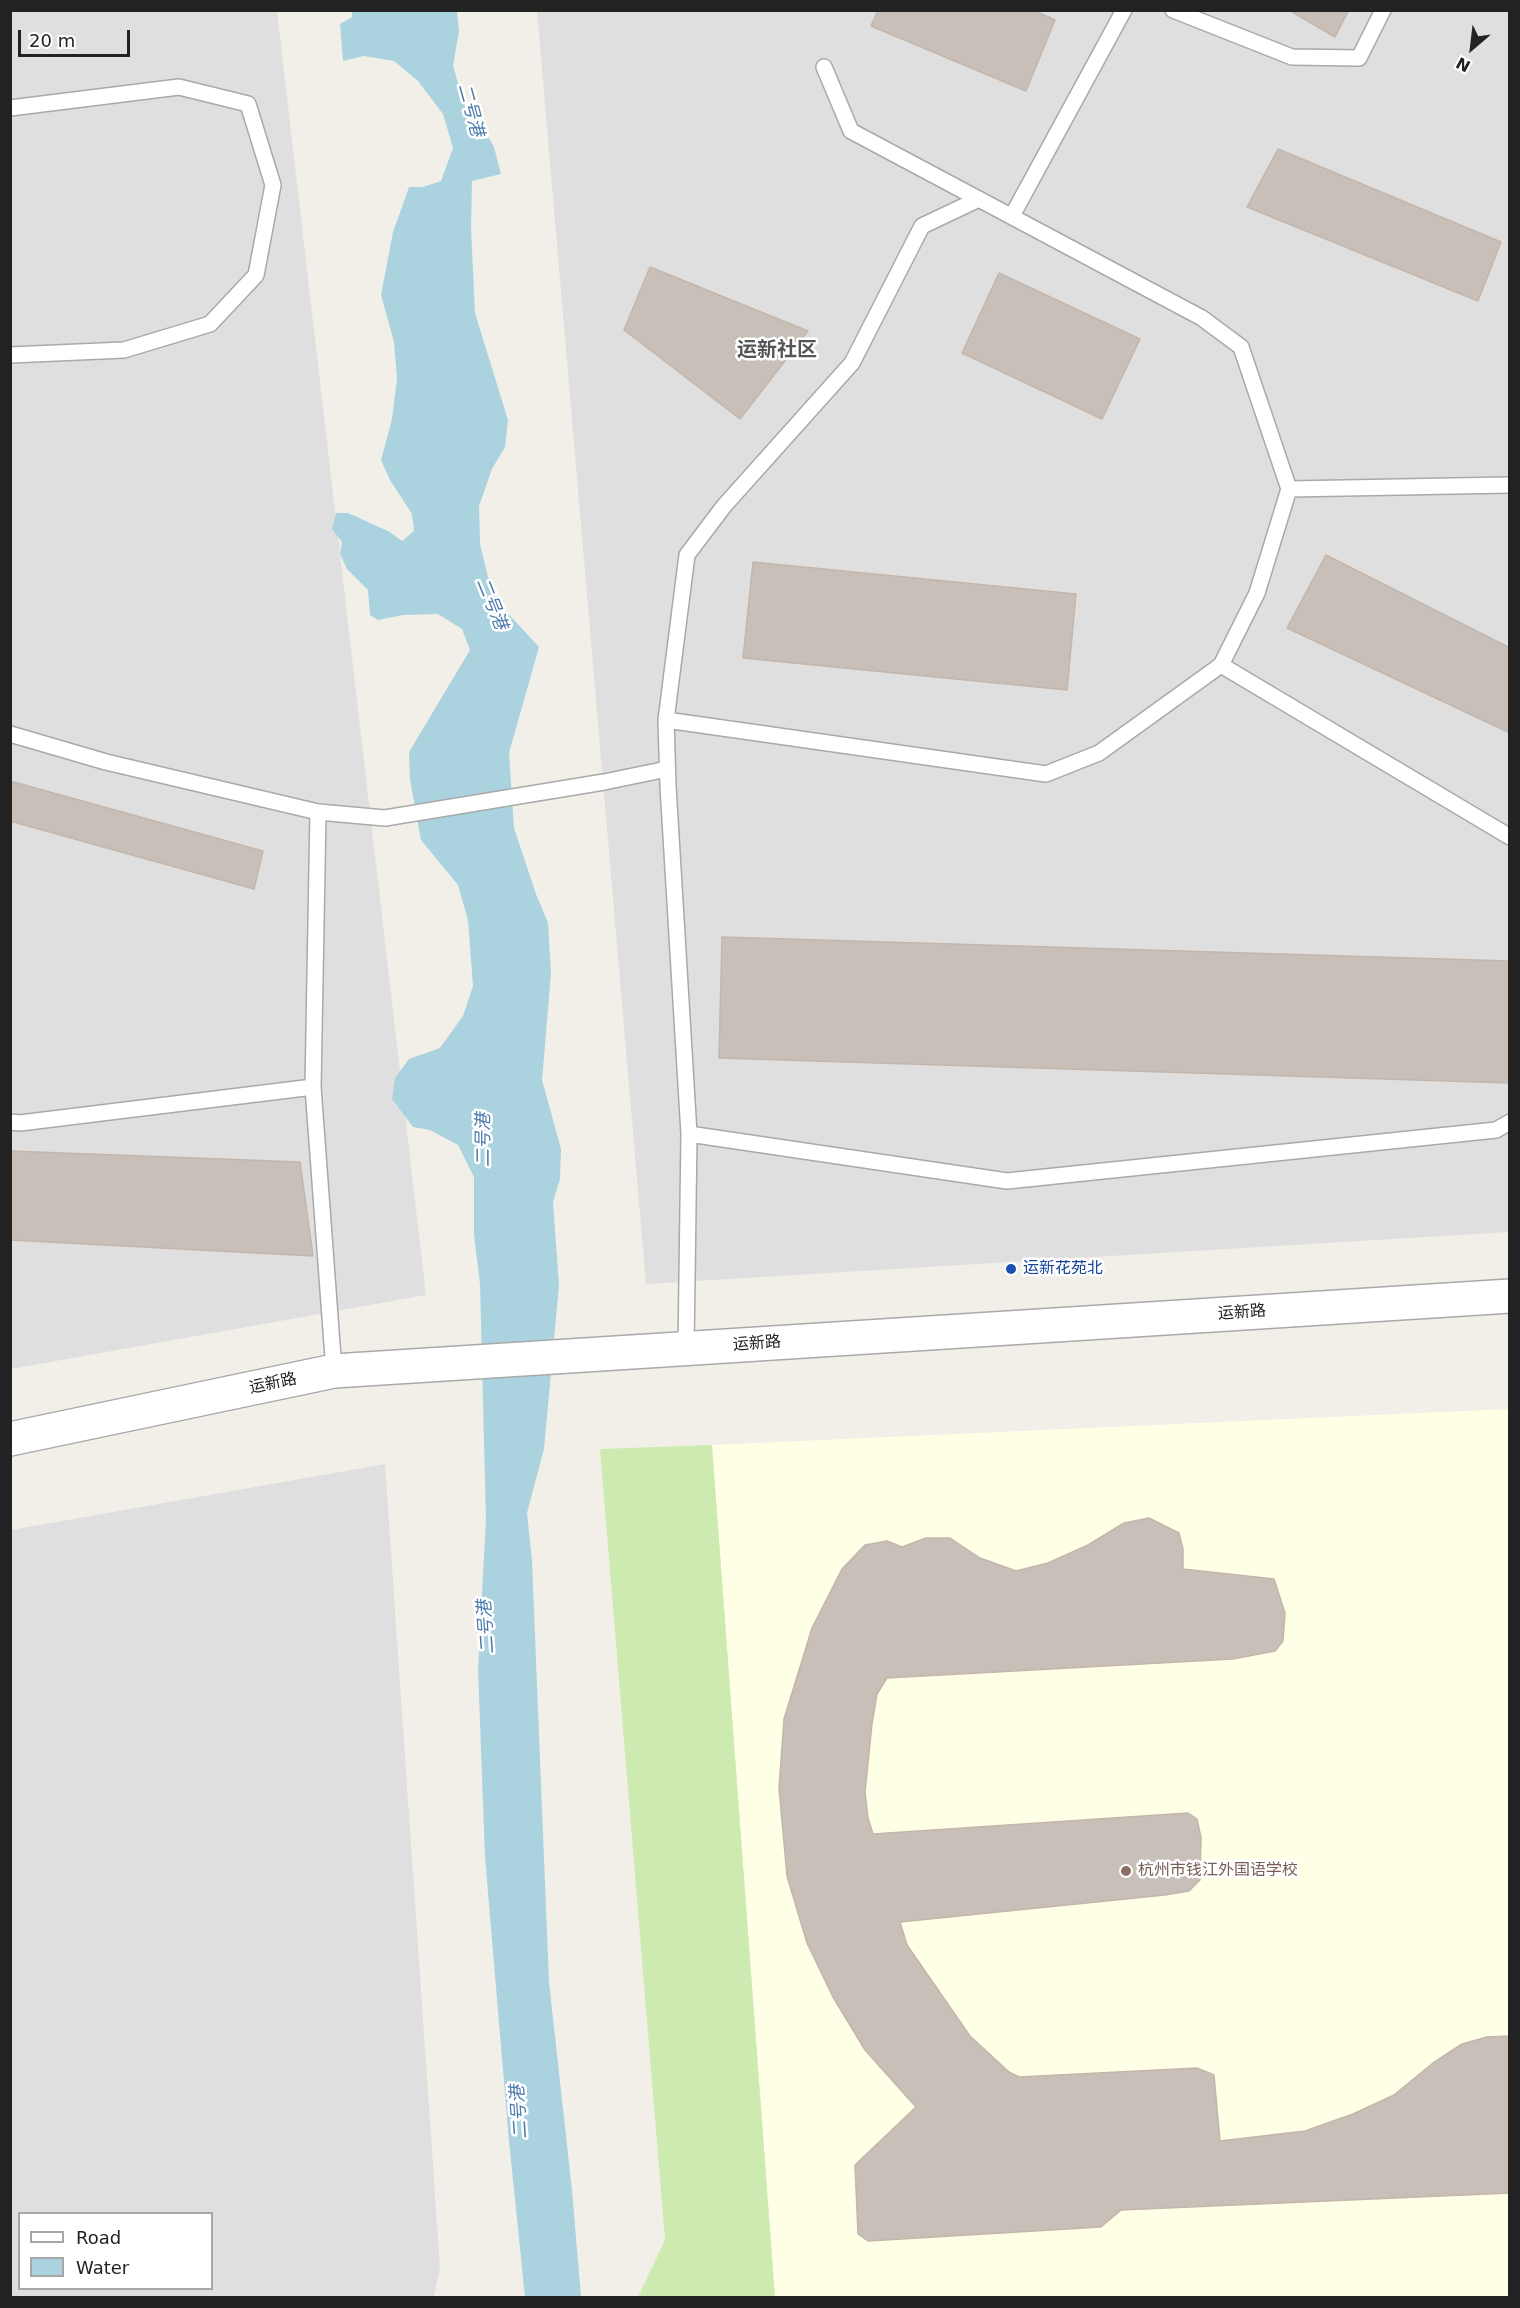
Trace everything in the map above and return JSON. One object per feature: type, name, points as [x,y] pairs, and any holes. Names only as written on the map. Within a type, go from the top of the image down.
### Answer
[{"type":"street","name":"运新路","points":[[10,1439],[334,1371],[1509,1296]]},
{"type":"lane","points":[[1012,216],[1124,10]]},
{"type":"lane","points":[[1173,10],[1292,57],[1359,57],[1383,10]]},
{"type":"lane","points":[[666,720],[1046,774],[1100,753],[1221,665],[1257,593],[1289,489],[1241,347],[1202,318],[851,131],[824,67]]},
{"type":"lane","points":[[10,108],[179,87],[248,104],[273,185],[256,275],[210,324],[124,350],[10,356]]},
{"type":"lane","points":[[686,1349],[689,1134],[666,720],[687,555],[724,506],[852,363],[922,226],[979,199]]},
{"type":"lane","points":[[1289,489],[1509,485]]},
{"type":"lane","points":[[1221,665],[1509,837]]},
{"type":"lane","points":[[10,734],[106,762],[318,812],[385,818],[604,782],[667,769]]},
{"type":"lane","points":[[318,812],[313,1087],[334,1371]]},
{"type":"lane","points":[[10,1122],[20,1124],[313,1087]]},
{"type":"lane","points":[[689,1134],[1006,1181],[1496,1130],[1509,1122]]},
{"type":"shaded area","points":[[11,11],[277,11],[426,1295],[11,1369]]},
{"type":"shaded area","points":[[537,11],[1509,11],[1509,1232],[646,1284]]},
{"type":"shaded area","name":"杭州市钱江外国语学校","points":[[1509,1409],[1509,2297],[775,2297],[712,1445]]},
{"type":"shaded area","points":[[385,1464],[440,2268],[434,2297],[11,2297],[11,1530]]},
{"type":"green space","points":[[712,1445],[775,2297],[638,2297],[665,2240],[600,1449]]},
{"type":"water","name":"二号港","points":[[352,11],[457,11],[459,31],[453,66],[471,127],[487,135],[494,147],[501,174],[472,181],[471,227],[475,313],[508,420],[505,447],[492,469],[479,506],[480,544],[488,577],[501,606],[539,647],[509,753],[514,828],[548,923],[551,973],[542,1080],[561,1149],[560,1179],[553,1202],[559,1285],[544,1449],[527,1513],[532,1561],[549,1982],[572,2190],[581,2297],[525,2297],[509,2141],[485,1857],[478,1669],[486,1520],[480,1284],[474,1235],[474,1177],[458,1145],[430,1130],[413,1127],[392,1099],[395,1078],[409,1059],[440,1048],[463,1016],[473,986],[468,920],[458,885],[421,840],[410,780],[409,752],[470,650],[462,629],[438,614],[403,615],[378,620],[370,615],[368,590],[347,569],[340,554],[342,542],[332,529],[336,513],[348,513],[390,532],[402,541],[414,531],[412,514],[390,480],[381,460],[392,419],[397,379],[394,342],[381,295],[393,232],[409,187],[423,187],[441,181],[453,148],[443,114],[418,81],[394,61],[364,56],[343,61],[340,24],[352,17]]},
{"type":"building","points":[[878,10],[1033,10],[1055,20],[1026,91],[871,26]]},
{"type":"building","points":[[1289,10],[1349,10],[1335,37]]},
{"type":"building","points":[[1278,149],[1501,242],[1478,301],[1247,207]]},
{"type":"building","points":[[650,267],[808,331],[740,419],[624,330]]},
{"type":"building","points":[[999,273],[1140,339],[1102,419],[962,353]]},
{"type":"building","points":[[1326,555],[1510,648],[1510,733],[1287,628]]},
{"type":"building","points":[[753,562],[1076,594],[1067,690],[743,658]]},
{"type":"building","points":[[10,781],[263,851],[254,889],[10,821]]},
{"type":"building","points":[[722,937],[1510,961],[1510,1083],[719,1058]]},
{"type":"building","points":[[10,1151],[300,1162],[313,1256],[10,1240]]},
{"type":"building","points":[[1149,1518],[1179,1533],[1183,1549],[1183,1569],[1274,1579],[1285,1613],[1283,1641],[1275,1651],[1233,1659],[887,1678],[877,1694],[872,1724],[865,1792],[868,1818],[873,1834],[1188,1813],[1197,1819],[1201,1838],[1200,1880],[1189,1891],[1165,1895],[900,1922],[907,1945],[970,2036],[1009,2072],[1019,2077],[1197,2068],[1214,2075],[1220,2141],[1305,2131],[1353,2114],[1394,2095],[1433,2063],[1462,2044],[1487,2037],[1510,2036],[1510,2193],[1121,2210],[1101,2227],[868,2241],[858,2234],[855,2165],[916,2107],[865,2050],[833,1997],[807,1943],[787,1876],[779,1788],[784,1719],[812,1628],[842,1569],[865,1545],[887,1541],[902,1547],[926,1538],[950,1538],[980,1558],[1016,1571],[1048,1563],[1088,1545],[1124,1523]]},
{"type":"place","name":"运新花苑北","points":[[1011,1269]]},
{"type":"place","name":"杭州市钱江外国语学校","points":[[1126,1871]]},
{"type":"district","name":"运新社区","points":[[777,351]]}]
